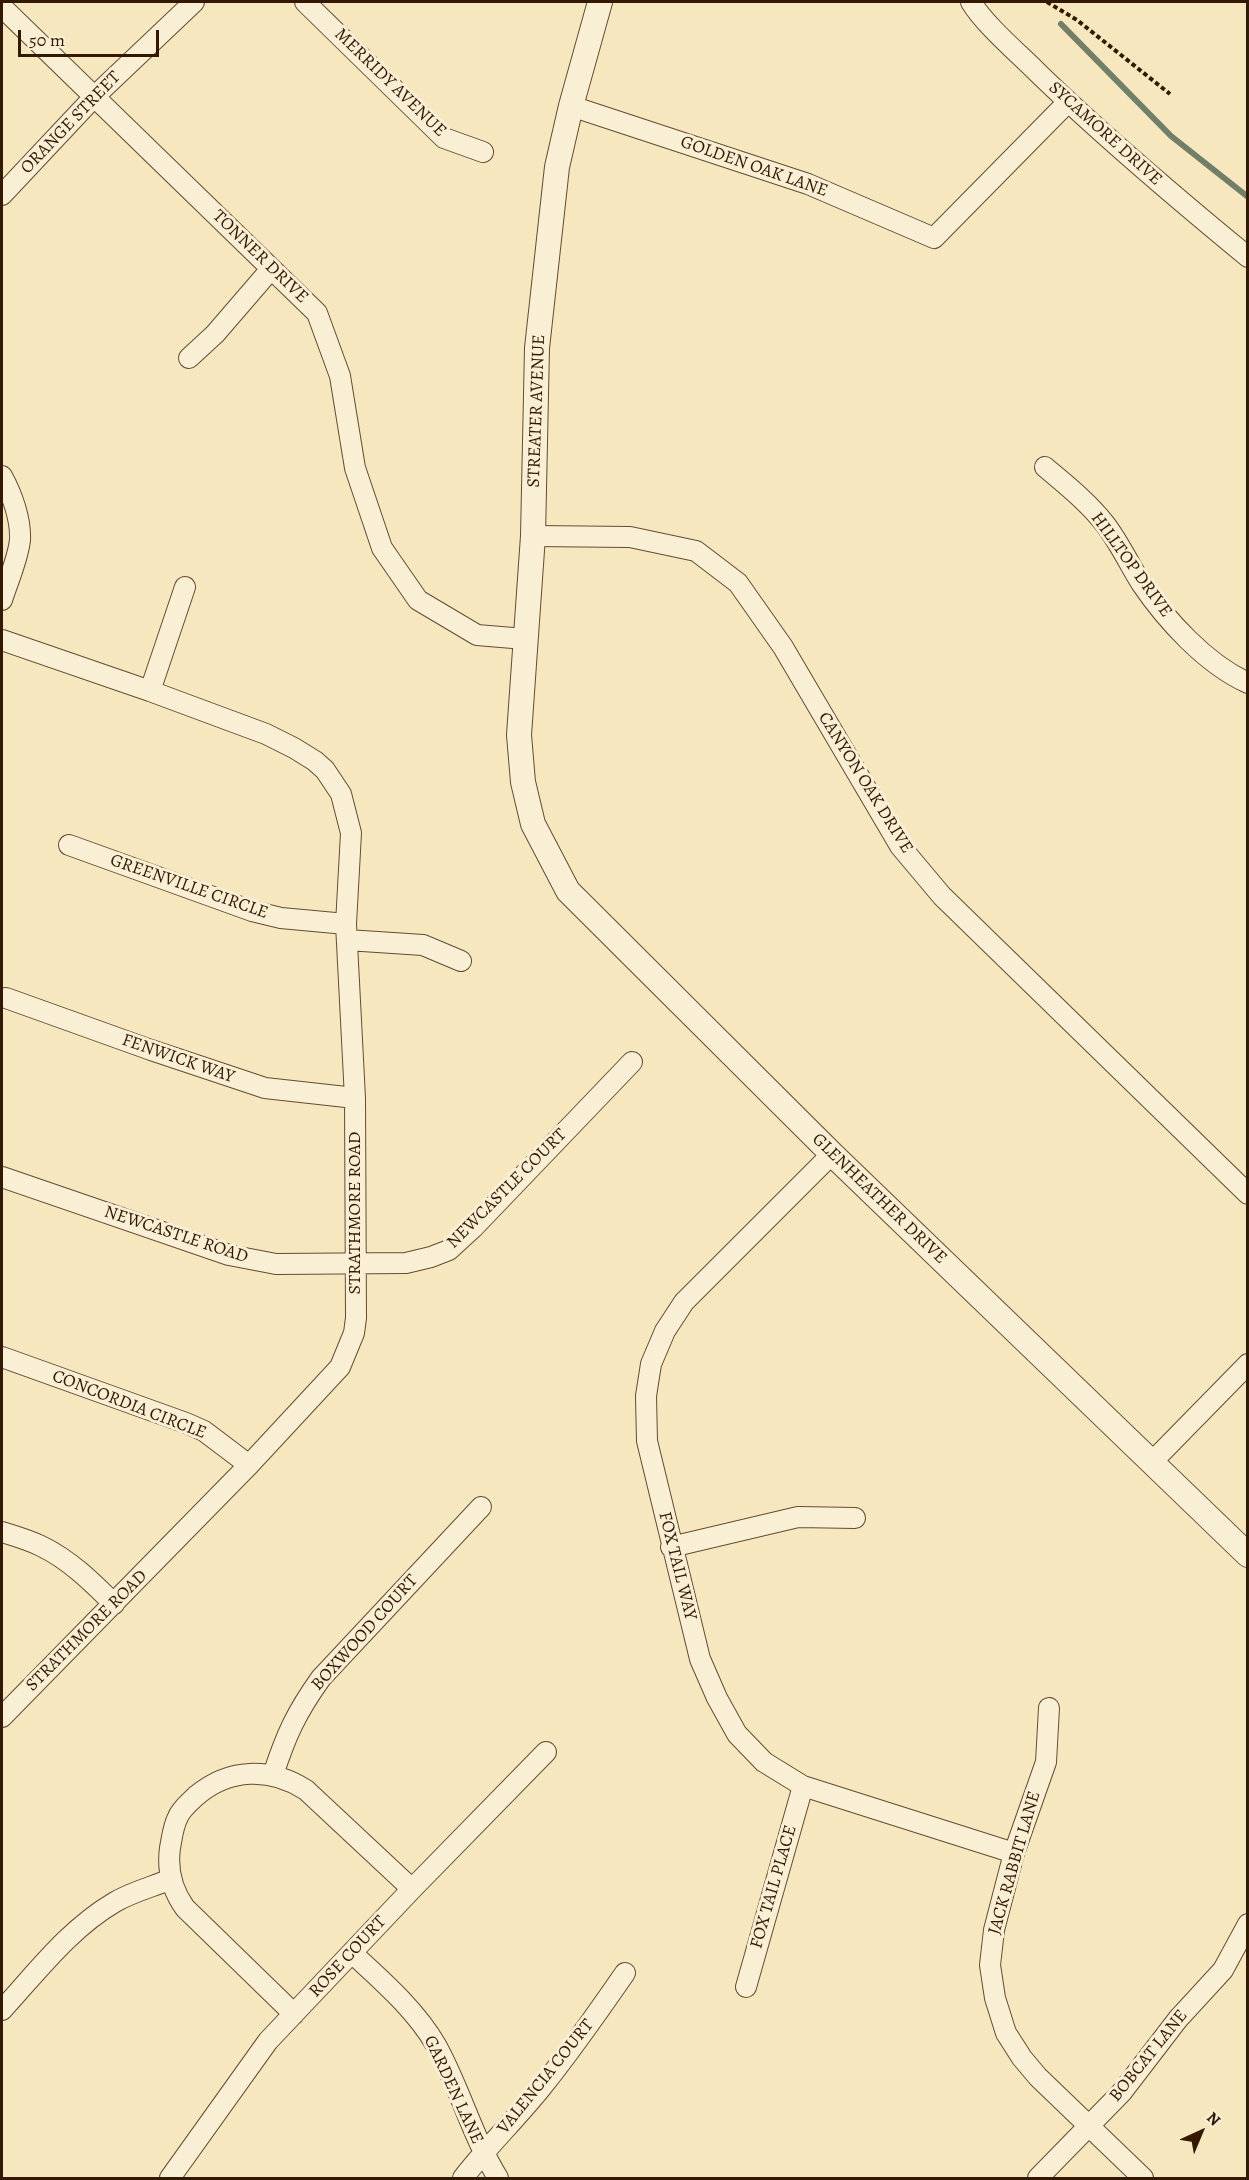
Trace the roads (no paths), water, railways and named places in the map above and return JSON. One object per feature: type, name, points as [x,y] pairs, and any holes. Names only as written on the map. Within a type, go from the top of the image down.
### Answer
[{"type":"street","name":"ORANGE STREET","points":[[2,195],[94,97],[194,2]]},
{"type":"street","name":"MERRIDY AVENUE","points":[[305,2],[444,138],[483,152]]},
{"type":"street","name":"STREATER AVENUE","points":[[533,824],[523,782],[519,735],[532,536],[537,348],[557,167],[571,106],[600,2]]},
{"type":"street","name":"SYCAMORE DRIVE","points":[[971,2],[1007,42],[1068,102],[1182,203],[1248,257]]},
{"type":"street","name":"TONNER DRIVE","points":[[2,7],[317,313],[340,376],[355,468],[382,548],[418,600],[477,635],[525,639]]},
{"type":"street","name":"GOLDEN OAK LANE","points":[[571,106],[808,184],[934,238],[1068,102]]},
{"type":"street","points":[[189,358],[215,334],[271,269]]},
{"type":"street","name":"HILLTOP DRIVE","points":[[1045,467],[1079,496],[1105,524],[1143,585],[1186,638],[1207,657],[1248,683]]},
{"type":"street","points":[[2,476],[11,495],[18,519],[20,540],[2,600]]},
{"type":"street","name":"CANYON OAK DRIVE","points":[[532,536],[630,537],[696,551],[738,583],[783,647],[900,846],[942,896],[1248,1194]]},
{"type":"street","points":[[150,691],[185,587]]},
{"type":"street","name":"STRATHMORE ROAD","points":[[2,640],[266,734],[315,761],[325,770],[341,794],[351,833],[346,932],[355,1098],[356,1265],[355,1326],[340,1367],[249,1466],[2,1717]]},
{"type":"street","name":"GLENHEATHER DRIVE","points":[[533,824],[568,891],[832,1154],[1248,1555]]},
{"type":"street","name":"GREENVILLE CIRCLE","points":[[69,845],[252,910],[346,932],[423,945],[461,962]]},
{"type":"street","name":"FENWICK WAY","points":[[6,998],[265,1088],[355,1098]]},
{"type":"street","name":"NEWCASTLE COURT","points":[[356,1265],[406,1263],[449,1250],[481,1220],[632,1062]]},
{"type":"street","name":"FOX TAIL WAY","points":[[832,1154],[684,1302],[665,1331],[651,1364],[646,1396],[647,1441],[700,1659],[717,1698],[737,1734],[764,1762],[803,1786],[1014,1853]]},
{"type":"street","name":"NEWCASTLE ROAD","points":[[2,1177],[230,1255],[276,1264],[356,1265]]},
{"type":"street","name":"CONCORDIA CIRCLE","points":[[2,1357],[186,1423],[204,1431],[249,1466]]},
{"type":"street","points":[[1152,1462],[1248,1364]]},
{"type":"street","name":"BOXWOOD COURT","points":[[273,1775],[291,1726],[301,1706],[321,1678],[481,1507]]},
{"type":"street","points":[[671,1546],[798,1517],[855,1518]]},
{"type":"street","points":[[2,1532],[40,1545],[63,1558],[82,1572],[114,1604]]},
{"type":"street","name":"JACK RABBIT LANE","points":[[1049,1708],[1046,1762],[1014,1853],[994,1930],[990,1965],[995,1998],[1006,2033],[1038,2078],[1143,2178]]},
{"type":"street","name":"ROSE COURT","points":[[170,2178],[268,2041],[546,1752]]},
{"type":"street","points":[[294,2014],[184,1908],[175,1895],[169,1856],[178,1816],[190,1801],[205,1788],[230,1776],[273,1775],[290,1780],[306,1790],[412,1889]]},
{"type":"street","name":"FOX TAIL PLACE","points":[[746,1987],[803,1786]]},
{"type":"street","points":[[2,2010],[72,1933],[95,1914],[118,1900],[171,1879]]},
{"type":"street","name":"BOBCAT LANE","points":[[1038,2178],[1122,2092],[1178,2019],[1223,1970],[1248,1924]]},
{"type":"street","name":"GARDEN LANE","points":[[352,1953],[395,1994],[435,2045],[482,2153],[498,2178]]},
{"type":"street","name":"VALENCIA COURT","points":[[463,2178],[482,2153],[539,2091],[625,1973]]},
{"type":"waterway","points":[[1061,24],[1171,136],[1248,197]]}]
